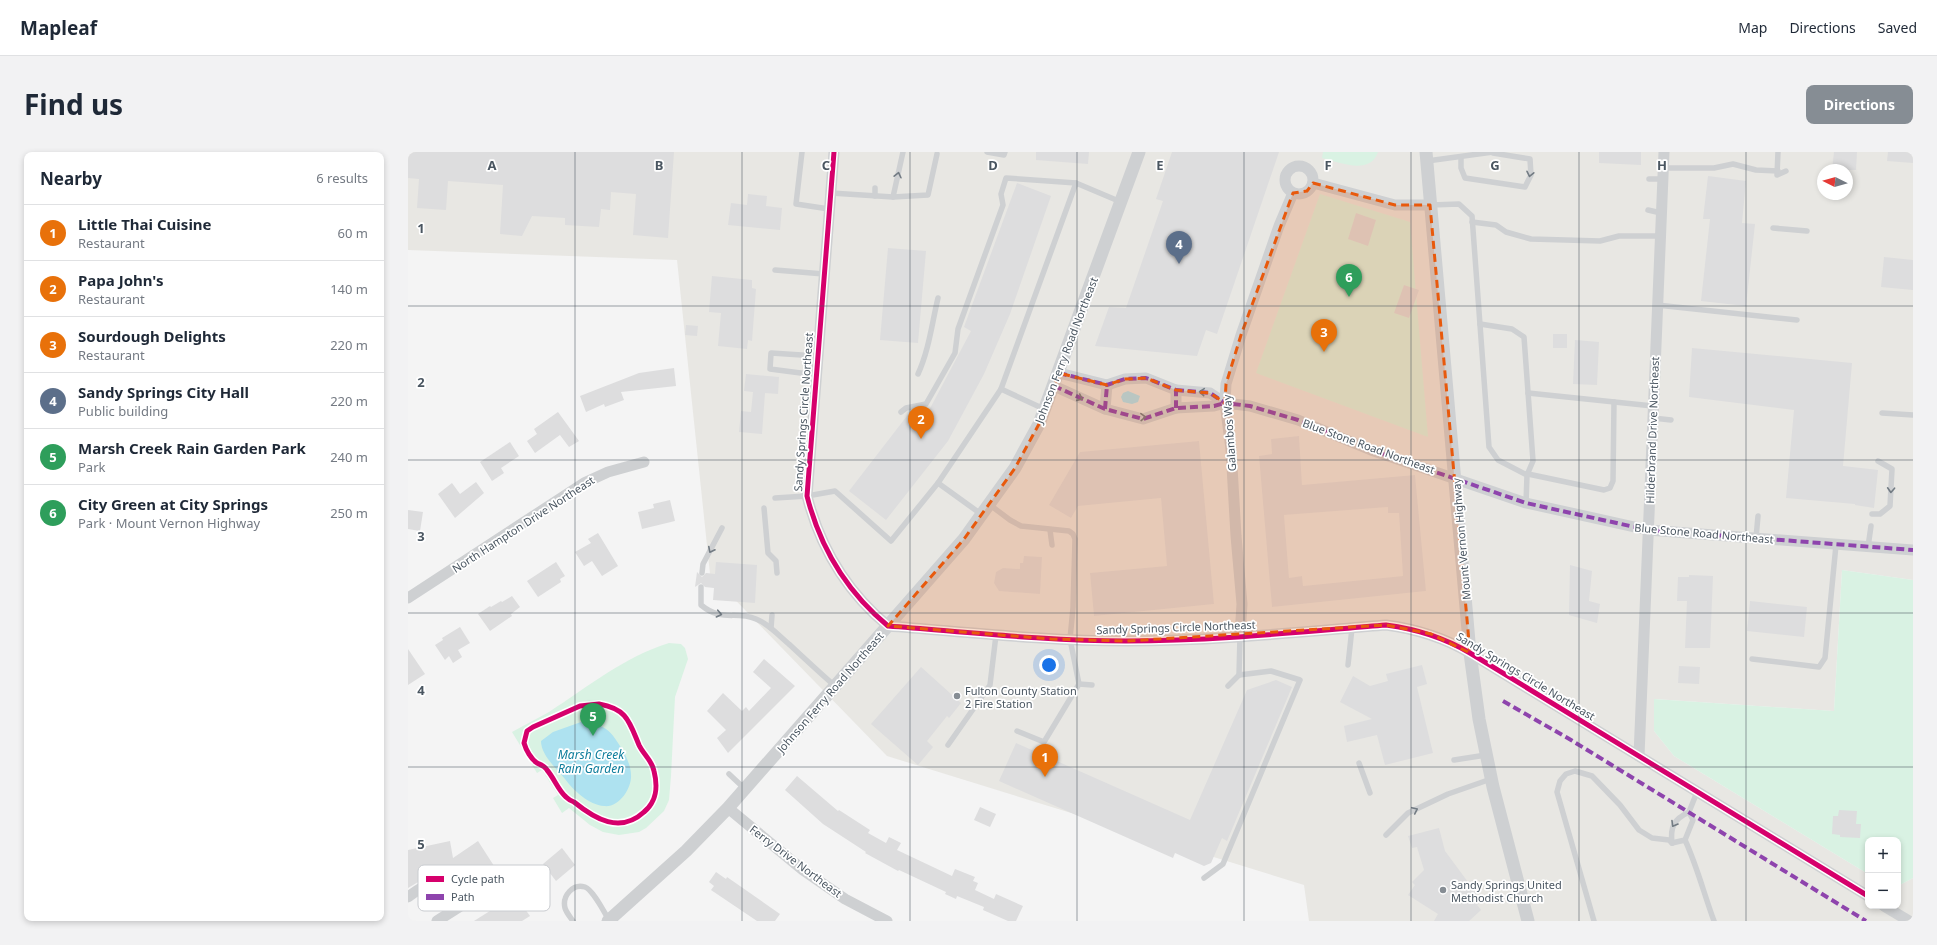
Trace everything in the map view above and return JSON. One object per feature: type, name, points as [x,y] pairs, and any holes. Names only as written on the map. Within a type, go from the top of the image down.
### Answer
[{"type":"street","name":"Sandy Springs Circle Northeast","points":[[834,152],[806,496],[814,524],[849,587],[872,613],[888,626],[1070,639],[1127,641],[1240,636],[1386,625],[1408,628],[1430,634],[1470,653],[1865,894]]},
{"type":"street","name":"Johnson Ferry Road Northeast","points":[[608,920],[686,851],[728,808],[964,539],[1015,468],[1045,410],[1139,152]]},
{"type":"street","name":"Hilderbrand Drive Northeast","points":[[1639,756],[1664,152]]},
{"type":"street","name":"Mount Vernon Highway","points":[[1426,157],[1470,653],[1479,720],[1491,780],[1528,921]]},
{"type":"street","points":[[1297,165],[1306,167],[1312,174],[1313,183],[1307,191],[1303,193],[1294,193],[1287,187],[1285,178],[1289,169],[1297,165]]},
{"type":"street","points":[[1313,183],[1395,205],[1430,205]]},
{"type":"street","name":"Galambos Way","points":[[1240,636],[1242,604],[1231,449],[1225,402],[1226,384],[1241,335],[1279,226],[1294,193]]},
{"type":"street","points":[[1059,373],[1108,385],[1105,409]]},
{"type":"street","name":"Blue Stone Road Northeast","points":[[1108,385],[1125,379],[1146,378],[1176,390],[1210,393],[1225,402],[1250,406],[1298,420],[1371,450],[1526,503],[1648,530],[1913,550]]},
{"type":"street","name":"Blue Stone Road Northeast","points":[[1054,386],[1105,409],[1144,419],[1176,408],[1214,406],[1225,402]]},
{"type":"street","points":[[1176,390],[1176,408]]},
{"type":"street","name":"North Hampton Drive Northeast","points":[[408,598],[584,483],[608,472],[644,462]]},
{"type":"street","name":"Ferry Drive Northeast","points":[[728,808],[803,870],[845,899],[887,921]]},
{"type":"street","points":[[408,897],[418,890]]},
{"type":"street","points":[[1889,909],[1909,921]]},
{"type":"street","points":[[437,921],[453,911]]},
{"type":"lane","points":[[802,152],[796,204],[830,210]]},
{"type":"lane","points":[[893,197],[903,152]]},
{"type":"lane","points":[[986,152],[1004,155],[1005,152]]},
{"type":"lane","points":[[1426,157],[1460,157],[1493,152],[1530,159],[1531,175],[1525,187],[1466,178],[1460,157]]},
{"type":"lane","points":[[1778,152],[1777,175],[1786,171]]},
{"type":"lane","points":[[831,193],[893,197],[928,195],[937,154]]},
{"type":"lane","points":[[1663,168],[1714,168],[1733,164],[1756,170],[1778,171]]},
{"type":"lane","points":[[901,412],[906,408],[926,404],[955,353],[958,329],[1002,204],[1001,194],[1006,178],[1076,183],[1121,202]]},
{"type":"lane","points":[[1648,178],[1663,179]]},
{"type":"lane","points":[[775,498],[806,496],[835,491],[891,541],[938,483],[1001,389],[1076,183]]},
{"type":"lane","points":[[875,188],[875,196]]},
{"type":"lane","points":[[1430,205],[1459,204],[1472,216],[1489,448],[1498,460],[1527,475],[1604,490],[1610,488],[1613,481],[1614,402]]},
{"type":"lane","points":[[1648,210],[1661,213]]},
{"type":"lane","points":[[1472,222],[1496,225],[1506,232],[1531,239],[1600,241],[1619,236],[1660,236]]},
{"type":"lane","points":[[1773,228],[1807,232]]},
{"type":"lane","points":[[775,270],[824,274]]},
{"type":"lane","points":[[918,374],[926,357],[928,337],[938,298]]},
{"type":"lane","points":[[1657,305],[1797,320]]},
{"type":"lane","points":[[1480,324],[1512,329],[1524,337],[1533,461],[1527,475],[1526,503]]},
{"type":"lane","points":[[816,375],[770,369],[771,352],[817,356]]},
{"type":"lane","points":[[1001,389],[1045,410]]},
{"type":"lane","points":[[1528,393],[1653,406]]},
{"type":"lane","points":[[1882,413],[1913,415]]},
{"type":"lane","points":[[1652,418],[1671,420]]},
{"type":"lane","points":[[1872,514],[1880,514],[1890,506],[1892,469],[1878,461]]},
{"type":"lane","points":[[938,483],[985,509],[1022,526],[1069,531],[1073,534],[1075,539],[1073,608],[1070,639],[1079,684],[1044,742],[1017,731]]},
{"type":"lane","points":[[764,508],[768,553],[776,561],[777,572]]},
{"type":"lane","points":[[1756,538],[1758,516]]},
{"type":"lane","points":[[1868,547],[1871,526]]},
{"type":"lane","points":[[702,573],[703,564],[722,528]]},
{"type":"lane","points":[[1050,530],[1052,545]]},
{"type":"lane","points":[[1752,659],[1819,667],[1825,658],[1836,544]]},
{"type":"lane","points":[[701,587],[701,605],[710,612],[721,616],[734,615],[755,618],[771,628],[835,686]]},
{"type":"lane","points":[[771,628],[772,615]]},
{"type":"lane","points":[[1348,666],[1352,628]]},
{"type":"lane","points":[[948,745],[990,685],[996,634]]},
{"type":"lane","points":[[1239,675],[1240,636]]},
{"type":"lane","points":[[1204,878],[1223,864],[1300,680],[1271,671],[1239,675],[1228,686]]},
{"type":"lane","points":[[1079,684],[1092,686]]},
{"type":"lane","points":[[1454,760],[1486,754]]},
{"type":"lane","points":[[1359,762],[1370,793]]},
{"type":"lane","points":[[1594,921],[1557,792],[1560,781],[1566,774],[1575,771],[1592,776],[1620,805],[1639,830],[1652,838],[1669,840],[1672,843],[1685,840]]},
{"type":"lane","points":[[729,774],[745,789]]},
{"type":"lane","points":[[1386,835],[1408,813],[1448,794],[1491,780]]},
{"type":"lane","points":[[1672,843],[1671,830],[1679,817],[1689,812],[1698,792]]},
{"type":"lane","points":[[1689,812],[1693,820],[1685,840],[1692,855],[1701,888],[1714,921]]},
{"type":"lane","points":[[573,921],[565,908],[565,902],[567,895],[572,888],[578,886],[590,890],[608,920]]},
{"type":"highlighted area","points":[[1313,183],[1395,205],[1430,205],[1470,653],[1431,634],[1386,625],[1127,641],[1051,639],[888,626],[964,539],[1015,468],[1039,424],[1059,373],[1107,385],[1125,379],[1146,378],[1176,390],[1210,393],[1225,403],[1226,384],[1241,335],[1293,193],[1307,191]]},
{"type":"shaded area","points":[[408,152],[1913,152],[1913,580],[1842,570],[1834,711],[1655,699],[1654,731],[1674,756],[1865,872],[1865,909],[1901,909],[1901,884],[1913,878],[1913,921],[1309,921],[1304,885],[887,756],[710,574],[677,260],[408,250]]},
{"type":"green space","points":[[1323,152],[1378,152],[1374,159],[1368,164],[1353,166],[1322,158]]},
{"type":"green space","points":[[1320,194],[1410,222],[1428,437],[1256,373]]},
{"type":"green space","points":[[1842,570],[1913,580],[1913,878],[1901,884],[1901,837],[1865,837],[1865,872],[1674,756],[1654,731],[1654,699],[1834,711]]},
{"type":"green space","points":[[669,643],[681,644],[685,648],[688,659],[675,697],[669,800],[664,811],[646,828],[639,832],[619,835],[603,832],[590,825],[569,808],[562,813],[553,798],[558,795],[542,770],[537,773],[512,732],[549,712],[622,664]]},
{"type":"water","points":[[1128,391],[1140,396],[1138,402],[1132,404],[1123,402],[1121,397],[1123,393]]},
{"type":"water","name":"Marsh Creek Rain Garden","points":[[581,722],[601,726],[610,732],[627,758],[631,772],[629,786],[624,796],[615,804],[610,806],[593,803],[577,792],[543,751],[541,741],[553,732]]},
{"type":"building","points":[[408,152],[674,152],[668,238],[633,235],[636,194],[611,192],[610,210],[601,209],[599,227],[565,225],[565,218],[532,216],[522,236],[500,234],[503,185],[448,181],[446,210],[417,208],[419,179],[408,178]]},
{"type":"building","points":[[1036,152],[1089,152],[1088,164],[1036,160]]},
{"type":"building","points":[[1172,152],[1279,152],[1217,334],[1206,330],[1197,356],[1095,346],[1109,307],[1126,308],[1163,201],[1156,199]]},
{"type":"building","points":[[1599,152],[1641,152],[1641,165],[1599,163]]},
{"type":"building","points":[[1834,152],[1857,152],[1856,170],[1853,170],[1853,164],[1833,164]]},
{"type":"building","points":[[1888,152],[1913,152],[1913,163],[1887,161]]},
{"type":"building","points":[[1708,176],[1746,181],[1742,223],[1755,224],[1746,306],[1701,301],[1710,219],[1703,219]]},
{"type":"building","points":[[1017,183],[1051,196],[1010,314],[984,374],[948,441],[886,520],[849,491],[910,412],[918,410],[926,416],[971,331],[964,327]]},
{"type":"building","points":[[748,194],[767,196],[766,206],[782,208],[780,230],[728,225],[731,203],[747,205]]},
{"type":"building","points":[[1356,213],[1376,220],[1368,246],[1348,239]]},
{"type":"building","points":[[888,248],[926,251],[918,343],[880,340]]},
{"type":"building","points":[[1884,257],[1913,260],[1913,290],[1881,287]]},
{"type":"building","points":[[712,276],[752,280],[752,288],[756,289],[752,341],[748,340],[747,349],[718,346],[721,313],[709,312]]},
{"type":"building","points":[[1404,285],[1419,290],[1409,318],[1394,313]]},
{"type":"building","points":[[686,325],[698,326],[697,336],[685,335]]},
{"type":"building","points":[[1553,334],[1567,334],[1567,348],[1553,348]]},
{"type":"building","points":[[1575,340],[1599,342],[1597,385],[1573,384]]},
{"type":"building","points":[[1692,348],[1852,363],[1843,466],[1878,470],[1874,508],[1855,504],[1786,498],[1794,410],[1689,397]]},
{"type":"building","points":[[674,368],[676,386],[621,392],[624,400],[605,407],[604,404],[586,412],[580,396],[639,373]]},
{"type":"building","points":[[746,374],[779,377],[778,394],[765,393],[762,434],[739,432],[741,411],[751,412],[753,392],[744,391]]},
{"type":"building","points":[[558,412],[579,441],[569,447],[560,435],[535,453],[527,441],[537,434],[534,429]]},
{"type":"building","points":[[1299,436],[1302,485],[1415,475],[1426,591],[1272,607],[1259,456],[1272,454],[1271,439]],"holes":[[[1388,507],[1388,513],[1399,513],[1403,576],[1303,586],[1302,576],[1289,578],[1284,515]]]},
{"type":"building","points":[[1199,441],[1214,604],[1094,616],[1090,573],[1167,566],[1161,498],[1078,506],[1071,518],[1049,505],[1080,452]]},
{"type":"building","points":[[510,442],[519,456],[501,468],[504,473],[492,481],[480,462]]},
{"type":"building","points":[[476,482],[484,493],[455,518],[438,494],[452,483],[460,494]]},
{"type":"building","points":[[670,500],[675,521],[642,529],[638,512],[654,508],[653,504]]},
{"type":"building","points":[[408,510],[423,512],[420,531],[408,529]]},
{"type":"building","points":[[598,533],[618,566],[602,576],[592,561],[584,566],[575,552],[591,543],[588,539]]},
{"type":"building","points":[[1024,556],[1042,557],[1040,594],[999,591],[994,583],[996,572],[1003,568],[1020,569],[1020,563],[1023,563]]},
{"type":"building","points":[[556,562],[565,576],[560,579],[561,582],[538,597],[527,581]]},
{"type":"building","points":[[716,562],[757,565],[755,603],[713,600],[714,588],[705,587],[701,583],[695,587],[697,572],[702,577],[706,573],[715,574]]},
{"type":"building","points":[[1570,565],[1592,571],[1589,601],[1600,604],[1597,623],[1569,615]]},
{"type":"building","points":[[1689,575],[1713,576],[1710,648],[1685,648],[1687,601],[1677,601],[1678,577],[1689,577]]},
{"type":"building","points":[[512,596],[520,607],[511,614],[512,616],[490,631],[478,614],[490,606],[491,607],[501,601],[502,602]]},
{"type":"building","points":[[1750,601],[1807,607],[1804,637],[1747,631]]},
{"type":"building","points":[[460,627],[470,643],[458,650],[462,657],[453,663],[449,656],[445,660],[435,645],[443,640],[442,638]]},
{"type":"building","points":[[408,649],[425,674],[408,685]]},
{"type":"building","points":[[764,659],[795,686],[728,753],[717,738],[726,730],[707,711],[723,693],[742,711],[746,707],[749,711],[771,688],[753,672]]},
{"type":"building","points":[[1422,665],[1427,684],[1417,687],[1433,753],[1385,765],[1377,735],[1347,742],[1344,726],[1372,719],[1340,702],[1353,676],[1370,686],[1388,681],[1386,674]]},
{"type":"building","points":[[1679,666],[1700,667],[1699,684],[1678,683]]},
{"type":"building","points":[[921,667],[961,703],[949,718],[947,716],[927,741],[933,747],[918,765],[871,724]]},
{"type":"building","points":[[1276,680],[1292,687],[1227,841],[1222,838],[1211,863],[1204,866],[1175,853],[1173,858],[999,781],[1016,743],[1190,820],[1247,690]]},
{"type":"building","points":[[797,776],[838,811],[839,810],[870,830],[868,833],[886,843],[889,837],[901,843],[897,850],[952,876],[955,869],[975,877],[973,881],[978,883],[975,890],[994,899],[996,894],[1023,906],[1016,921],[1008,921],[983,910],[984,907],[957,896],[956,899],[945,894],[946,892],[899,870],[898,871],[865,853],[866,852],[823,824],[785,790]]},
{"type":"building","points":[[980,807],[996,814],[990,827],[974,820]]},
{"type":"building","points":[[1839,810],[1857,811],[1856,824],[1861,824],[1860,838],[1840,837],[1840,835],[1832,834],[1833,816],[1838,816]]},
{"type":"building","name":"Sandy Springs United Methodist Church","points":[[1439,828],[1445,851],[1482,901],[1477,905],[1481,910],[1469,921],[1434,921],[1438,914],[1408,895],[1415,885],[1412,882],[1424,870],[1417,847],[1412,848],[1408,836]]},
{"type":"building","points":[[450,841],[453,858],[478,841],[493,865],[418,865],[418,882],[408,888],[408,850]]},
{"type":"building","points":[[562,848],[575,865],[556,881],[550,873],[550,865],[543,864]]},
{"type":"building","points":[[716,872],[726,879],[727,877],[780,914],[775,921],[757,921],[711,890],[714,886],[709,882]]},
{"type":"building","points":[[490,911],[526,911],[530,916],[522,921],[474,921]]},
{"type":"marked path","points":[[1059,373],[1107,385],[1125,379],[1146,378],[1176,390],[1176,408]]},
{"type":"marked path","points":[[1105,409],[1107,385]]},
{"type":"marked path","points":[[1054,386],[1105,409],[1143,419],[1176,408],[1214,406],[1225,403]]},
{"type":"marked path","points":[[1176,390],[1210,393],[1225,403],[1250,406],[1298,420],[1371,450],[1526,503],[1648,530],[1913,550]]},
{"type":"marked path","points":[[1503,701],[1571,740],[1866,921]]},
{"type":"cycle path","points":[[834,152],[807,496],[819,533],[837,567],[860,599],[888,626],[1037,638],[1096,641],[1159,641],[1224,638],[1386,625],[1419,631],[1460,647],[1865,894]]},
{"type":"cycle path","points":[[599,704],[616,709],[626,717],[654,771],[656,788],[652,803],[635,819],[626,822],[608,822],[590,814],[571,801],[563,794],[546,769],[531,757],[524,743],[527,731],[533,727],[580,706],[599,704]]},
{"type":"place","name":"Sandy Springs City Hall","points":[[1179,264]]},
{"type":"place","name":"City Green at City Springs","points":[[1349,297]]},
{"type":"place","name":"Sourdough Delights","points":[[1324,352]]},
{"type":"place","name":"Papa John's","points":[[921,439]]},
{"type":"place","name":"Fulton County Station 2 Fire Station","points":[[957,696]]},
{"type":"place","name":"Marsh Creek Rain Garden Park","points":[[593,736]]},
{"type":"place","name":"Little Thai Cuisine","points":[[1045,777]]},
{"type":"place","name":"Sandy Springs United Methodist Church","points":[[1443,890]]}]
